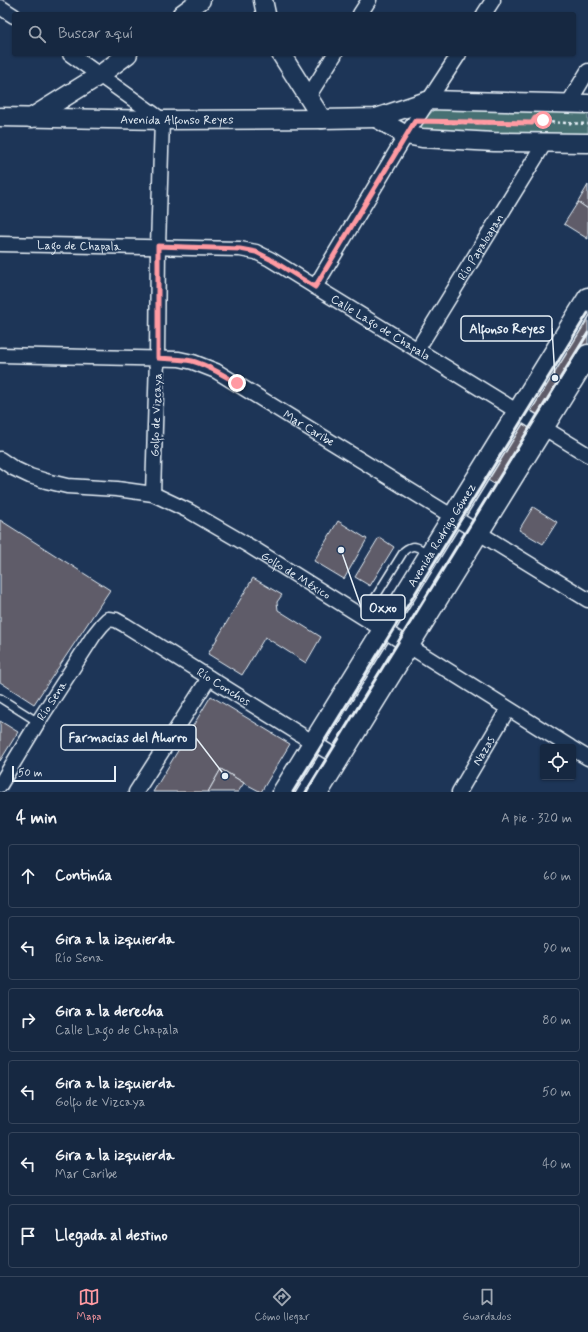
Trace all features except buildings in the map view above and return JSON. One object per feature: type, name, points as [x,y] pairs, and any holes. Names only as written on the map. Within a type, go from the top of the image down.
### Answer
[{"type":"main road","name":"Avenida Rodrigo Gómez","points":[[283,792],[588,298]]},
{"type":"main road","points":[[318,792],[588,355]]},
{"type":"street","points":[[263,0],[266,12]]},
{"type":"street","points":[[361,12],[368,0]]},
{"type":"street","points":[[485,12],[493,0]]},
{"type":"street","points":[[0,7],[12,15]]},
{"type":"street","points":[[73,56],[162,120]]},
{"type":"street","points":[[31,118],[100,75],[125,56]]},
{"type":"street","points":[[282,56],[322,119]]},
{"type":"street","points":[[308,97],[334,56]]},
{"type":"street","points":[[315,287],[411,128],[458,56]]},
{"type":"street","points":[[376,118],[430,100],[578,104],[588,71]]},
{"type":"street","name":"Avenida Alfonso Reyes","points":[[0,117],[162,120],[376,118]]},
{"type":"street","points":[[376,118],[411,128],[437,140],[546,139],[588,143]]},
{"type":"street","name":"Golfo de Vizcaya","points":[[153,494],[158,358],[158,246],[162,120]]},
{"type":"street","name":"Río Papaloapan","points":[[417,350],[546,139]]},
{"type":"street","name":"Lago de Chapala","points":[[0,244],[158,246]]},
{"type":"street","name":"Calle Lago de Chapala","points":[[158,246],[240,249],[256,252],[270,259],[588,455]]},
{"type":"street","name":"Mar Caribe","points":[[0,355],[179,359],[193,362],[216,371],[588,600]]},
{"type":"street","name":"Golfo de México","points":[[0,459],[30,476],[46,482],[67,486],[118,489],[153,494],[189,511],[212,523],[565,744]]},
{"type":"street","name":"Río Conchos","points":[[108,619],[116,620],[338,758]]},
{"type":"street","name":"Río Sena","points":[[0,785],[38,722],[94,635],[108,619]]},
{"type":"street","points":[[136,792],[209,678]]},
{"type":"street","name":"Nazas","points":[[459,792],[508,709]]},
{"type":"street","points":[[576,751],[588,758]]},
{"type":"lane","points":[[363,617],[404,551],[409,547],[414,546],[430,555]]},
{"type":"lane","points":[[0,698],[38,722]]},
{"type":"path","points":[[544,122],[542,128],[546,139],[568,123],[578,104]]},
{"type":"path","points":[[536,117],[542,119],[544,122],[588,124]]},
{"type":"path","points":[[411,128],[532,121],[533,127]]},
{"type":"green space","points":[[436,108],[588,111],[588,140],[419,134],[422,121]]},
{"type":"railway","points":[[293,792],[588,313]]},
{"type":"railway","points":[[306,792],[588,333]]},
{"type":"place","name":"Alfonso Reyes","points":[[555,378]]},
{"type":"place","name":"Oxxo","points":[[341,550]]},
{"type":"place","name":"Farmacias del Ahorro","points":[[225,776]]},
{"type":"route","points":[[237,383],[216,371],[193,362],[179,359],[158,358],[158,246],[240,249],[256,252],[315,287],[415,121],[532,123],[536,117],[543,120]]}]
